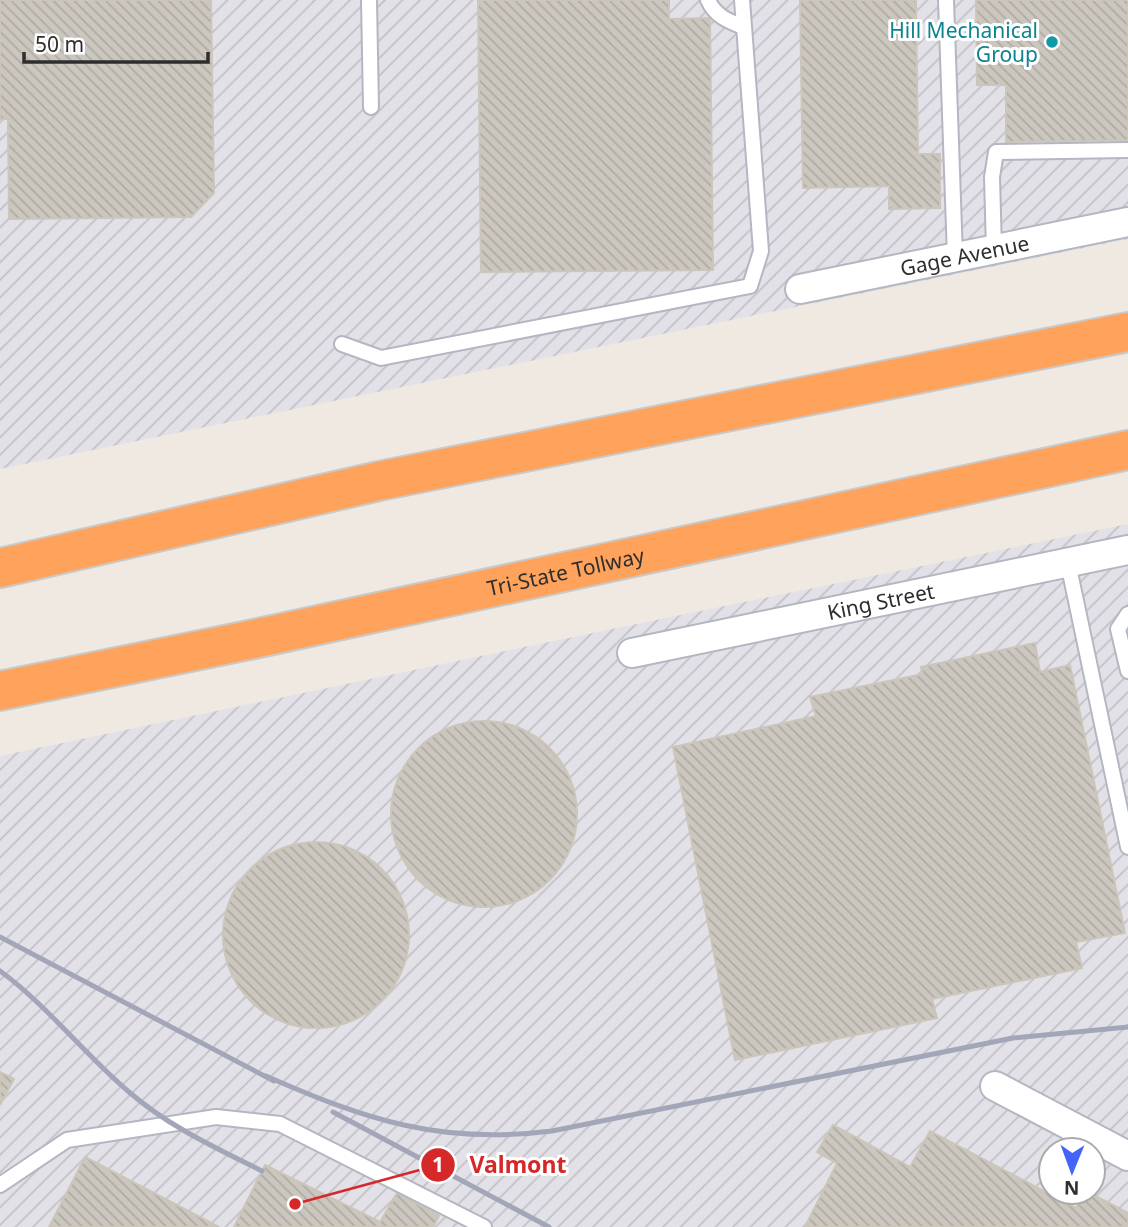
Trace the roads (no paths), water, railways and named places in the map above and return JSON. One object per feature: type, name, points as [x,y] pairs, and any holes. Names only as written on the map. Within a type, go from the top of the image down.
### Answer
[{"type":"highway","points":[[0,568],[393,478],[1128,332]]},
{"type":"highway","name":"Tri-State Tollway","points":[[0,691],[249,640],[1128,450]]},
{"type":"street","name":"Gage Avenue","points":[[800,289],[1128,222]]},
{"type":"street","name":"King Street","points":[[632,653],[1068,563],[1127,555]]},
{"type":"street","points":[[995,1086],[1128,1156]]},
{"type":"lane","points":[[369,0],[372,107]]},
{"type":"lane","points":[[708,0],[712,10],[743,27]]},
{"type":"lane","points":[[342,344],[381,358],[750,286],[761,251],[742,0]]},
{"type":"lane","points":[[946,0],[956,257]]},
{"type":"lane","points":[[994,250],[992,177],[996,152],[1128,150]]},
{"type":"lane","points":[[1068,563],[1128,847]]},
{"type":"lane","points":[[1128,614],[1118,629],[1128,671]]},
{"type":"lane","points":[[0,1185],[67,1140],[216,1117],[280,1124],[484,1227]]},
{"type":"railway","points":[[0,937],[274,1081]]},
{"type":"railway","points":[[0,971],[34,999],[144,1104],[193,1136],[262,1171]]},
{"type":"railway","points":[[266,1076],[337,1105],[405,1125],[439,1131],[512,1134],[552,1131],[1013,1038],[1128,1027]]},
{"type":"railway","points":[[333,1112],[549,1227]]},
{"type":"place","name":"Hill Mechanical Group","points":[[1052,42]]},
{"type":"place","name":"Valmont","points":[[295,1204]]}]
